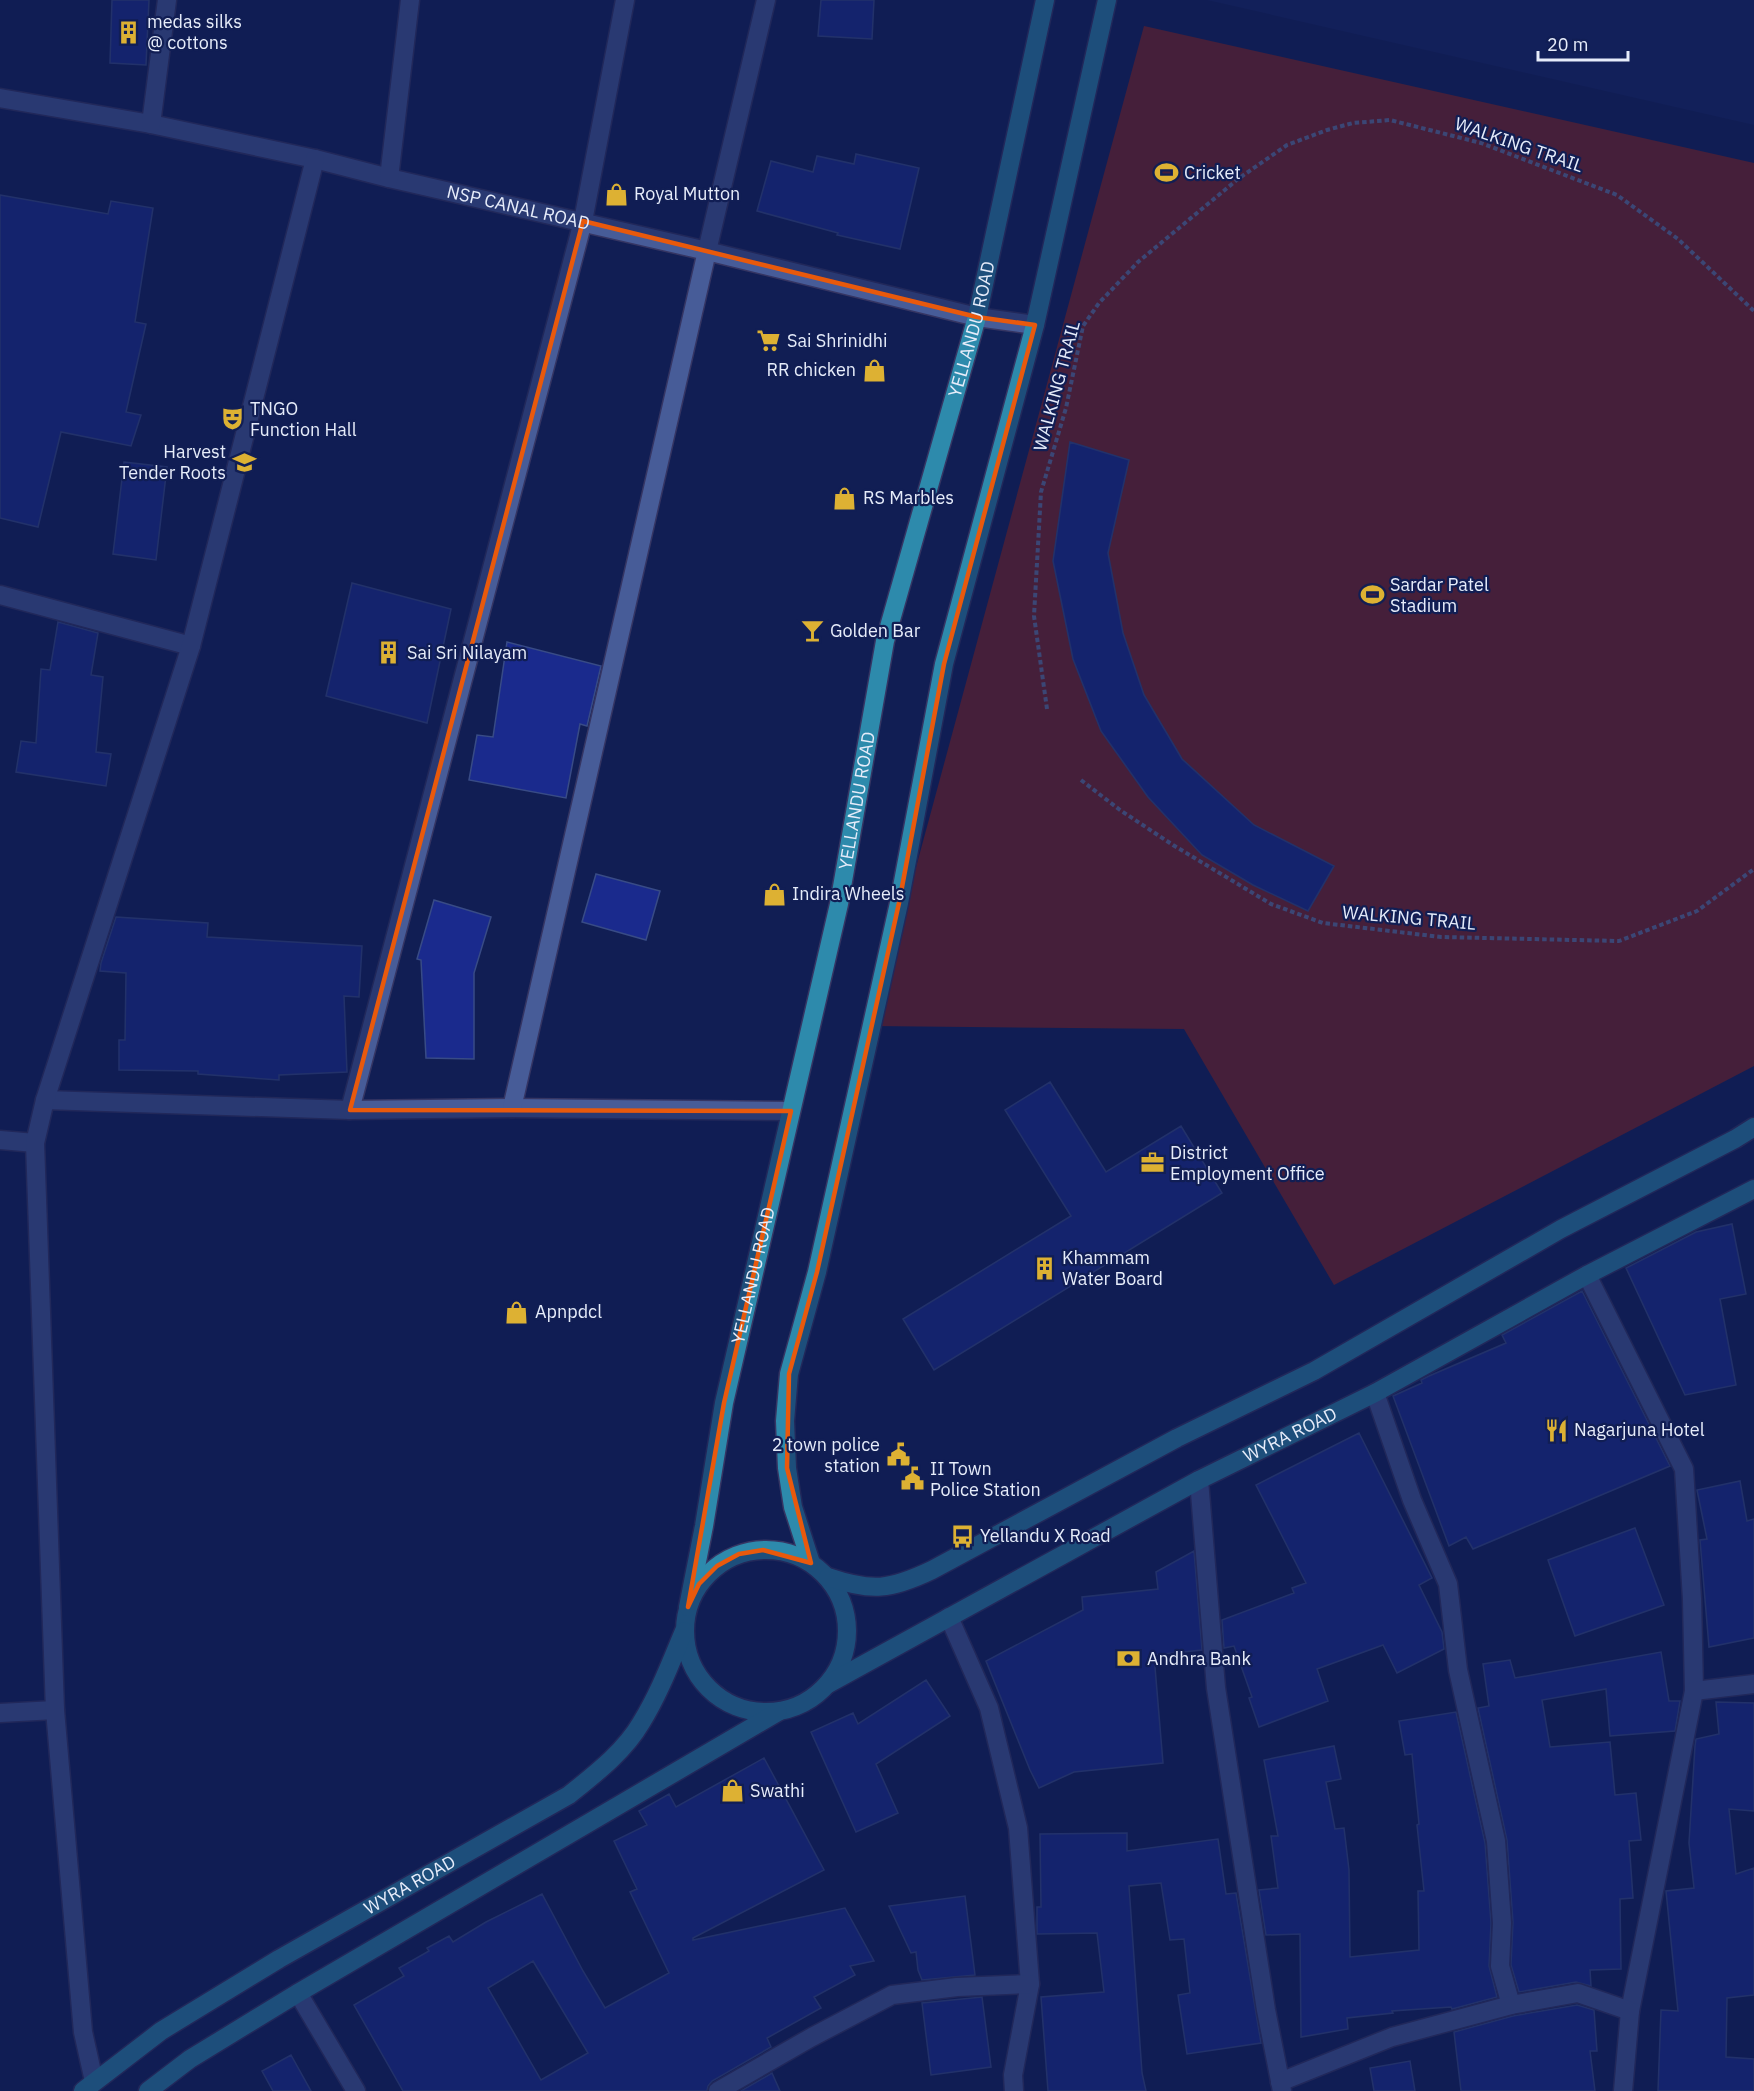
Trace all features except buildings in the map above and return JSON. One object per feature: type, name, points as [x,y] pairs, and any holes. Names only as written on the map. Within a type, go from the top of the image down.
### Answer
[{"type":"main road","name":"YELLANDU ROAD","points":[[688,1607],[724,1403],[839,904],[885,641],[977,317],[1045,0]]},
{"type":"main road","points":[[811,1563],[793,1507],[787,1468],[784,1421],[789,1374],[818,1272],[899,903],[944,664],[1035,325],[1107,0]]},
{"type":"main road","name":"WYRA ROAD","points":[[88,2086],[160,2031],[279,1959],[569,1795],[607,1765],[640,1725],[664,1680],[684,1631],[688,1607],[699,1584],[717,1566],[739,1554],[763,1550],[788,1553],[811,1563],[828,1577],[850,1585],[878,1588],[905,1582],[932,1570],[1177,1438],[1314,1371],[1561,1229],[1735,1139],[1754,1126]]},
{"type":"main road","name":"WYRA ROAD","points":[[828,1684],[1199,1480],[1375,1393],[1587,1275],[1754,1189]]},
{"type":"main road","name":"WYRA ROAD","points":[[148,2091],[190,2059],[298,1993],[778,1712],[797,1707],[814,1697],[828,1684],[841,1665],[847,1642],[847,1619],[840,1597],[828,1577]]},
{"type":"main road","name":"WYRA ROAD","points":[[684,1631],[688,1659],[702,1683],[723,1702],[750,1711],[778,1712]]},
{"type":"street","points":[[151,124],[167,0]]},
{"type":"street","points":[[389,178],[410,0]]},
{"type":"street","points":[[350,1110],[584,221],[625,0]]},
{"type":"street","points":[[512,1108],[766,0]]},
{"type":"street","name":"NSP CANAL ROAD","points":[[0,98],[151,124],[315,159],[707,250],[977,317],[1035,325]]},
{"type":"street","points":[[88,2086],[55,1710],[35,1143],[45,1100],[191,646],[315,159]]},
{"type":"street","points":[[0,596],[191,646]]},
{"type":"street","points":[[45,1100],[350,1110],[512,1108],[792,1111]]},
{"type":"street","points":[[0,1140],[35,1143]]},
{"type":"street","points":[[1587,1275],[1684,1469],[1692,1599],[1694,1691],[1630,2011],[1623,2091]]},
{"type":"street","points":[[1375,1393],[1412,1500],[1448,1584],[1458,1670],[1496,1841],[1502,1923],[1500,1966],[1511,2005]]},
{"type":"street","points":[[1199,1480],[1216,1688],[1241,1854],[1281,2087],[1392,2037],[1511,2005],[1578,1993],[1630,2011]]},
{"type":"street","points":[[949,1617],[989,1708],[1018,1828],[1030,1984],[1013,2075],[1014,2091]]},
{"type":"street","points":[[1694,1691],[1754,1684]]},
{"type":"street","points":[[0,1713],[55,1710]]},
{"type":"street","points":[[718,2091],[812,2037],[892,1995],[957,1987],[1030,1984]]},
{"type":"street","points":[[298,1993],[356,2091]]},
{"type":"path","name":"WALKING TRAIL","points":[[1047,709],[1034,616],[1041,492],[1066,408],[1083,326],[1099,303],[1138,262],[1238,179],[1287,145],[1353,123],[1390,120],[1481,143],[1617,195],[1678,239],[1754,311]]},
{"type":"path","name":"WALKING TRAIL","points":[[1081,780],[1147,828],[1271,904],[1323,923],[1441,938],[1619,941],[1697,911],[1754,869]]},
{"type":"highlighted area","points":[[583,221],[977,317],[1035,325],[944,664],[899,903],[817,1272],[789,1374],[787,1468],[811,1563],[763,1550],[739,1554],[717,1566],[699,1584],[688,1607],[724,1403],[791,1111],[350,1110]]},
{"type":"shaded area","points":[[1207,0],[1754,0],[1754,125]]},
{"type":"shaded area","name":"Sardar Patel Stadium","points":[[1144,26],[1754,163],[1754,1066],[1334,1285],[1184,1029],[873,1026]]},
{"type":"place","name":"medas silks @ cottons","points":[[129,32]]},
{"type":"place","name":"Cricket","points":[[1166,173]]},
{"type":"place","name":"Royal Mutton","points":[[616,194]]},
{"type":"place","name":"Sai Shrinidhi","points":[[769,341]]},
{"type":"place","name":"RR chicken","points":[[874,370]]},
{"type":"place","name":"TNGO Function Hall","points":[[232,419]]},
{"type":"place","name":"Harvest Tender Roots","points":[[244,462]]},
{"type":"place","name":"RS Marbles","points":[[845,498]]},
{"type":"place","name":"Sardar Patel Stadium","points":[[1372,595]]},
{"type":"place","name":"Golden Bar","points":[[812,631]]},
{"type":"place","name":"Sai Sri Nilayam","points":[[389,653]]},
{"type":"place","name":"Indira Wheels","points":[[774,894]]},
{"type":"place","name":"District Employment Office","points":[[1152,1163]]},
{"type":"place","name":"Khammam Water Board","points":[[1044,1268]]},
{"type":"place","name":"Apnpdcl","points":[[517,1312]]},
{"type":"place","name":"Nagarjuna Hotel","points":[[1556,1430]]},
{"type":"place","name":"2 town police station","points":[[898,1455]]},
{"type":"place","name":"II Town Police Station","points":[[912,1479]]},
{"type":"place","name":"Yellandu X Road","points":[[962,1536]]},
{"type":"place","name":"Andhra Bank","points":[[1129,1659]]},
{"type":"place","name":"Swathi","points":[[732,1791]]}]
